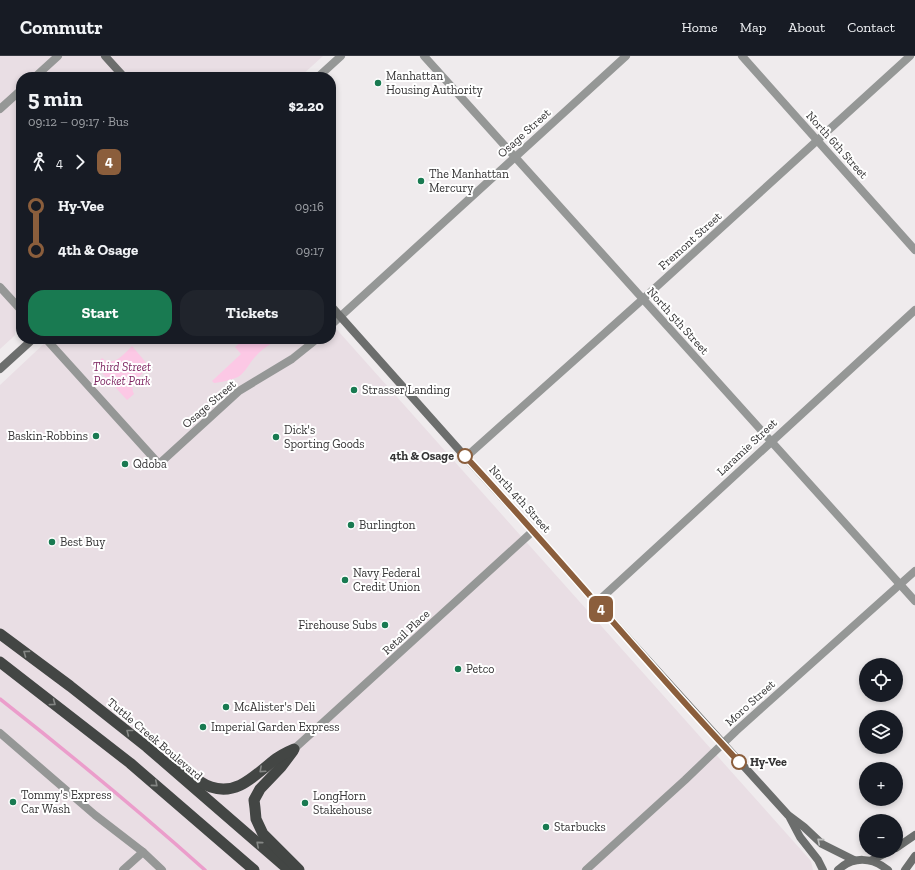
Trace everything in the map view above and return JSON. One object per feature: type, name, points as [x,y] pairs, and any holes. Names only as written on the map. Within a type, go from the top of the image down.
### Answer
[{"type":"highway","name":"Tuttle Creek Boulevard","points":[[0,634],[70,686],[147,747],[289,870]]},
{"type":"highway","points":[[0,662],[130,763],[254,870]]},
{"type":"highway","points":[[147,747],[171,759],[198,780],[211,787],[221,789],[241,786],[274,759],[294,749]]},
{"type":"highway","points":[[294,749],[281,767],[260,789],[254,800],[256,819],[263,834],[299,870]]},
{"type":"main road","points":[[106,56],[120,72]]},
{"type":"main road","name":"North 4th Street","points":[[336,312],[596,603],[788,815],[804,827],[822,844],[854,860]]},
{"type":"main road","points":[[0,369],[28,344]]},
{"type":"main road","name":"North 4th Street","points":[[788,815],[800,837],[818,860],[823,870]]},
{"type":"main road","points":[[903,843],[915,835]]},
{"type":"main road","points":[[905,870],[915,856]]},
{"type":"main road","points":[[872,860],[876,858]]},
{"type":"main road","points":[[838,870],[854,860],[872,860],[888,870]]},
{"type":"street","points":[[40,72],[58,56]]},
{"type":"street","points":[[323,72],[341,56]]},
{"type":"street","name":"North 5th Street","points":[[424,56],[514,158],[915,601]]},
{"type":"street","name":"Osage Street","points":[[336,320],[626,56]]},
{"type":"street","name":"North 6th Street","points":[[742,56],[915,250]]},
{"type":"street","name":"Fremont Street","points":[[466,457],[643,300],[910,56]]},
{"type":"street","points":[[0,109],[16,95]]},
{"type":"street","points":[[0,287],[16,305]]},
{"type":"street","name":"Laramie Street","points":[[596,603],[915,310]]},
{"type":"street","name":"Osage Street","points":[[51,344],[159,464],[239,391],[292,359],[310,344]]},
{"type":"street","name":"Retail Place","points":[[294,749],[398,656],[533,531]]},
{"type":"street","name":"Moro Street","points":[[586,870],[915,571]]},
{"type":"street","points":[[0,733],[95,815],[142,852],[162,870]]},
{"type":"street","points":[[123,870],[142,852]]},
{"type":"shaded area","points":[[0,56],[323,56],[305,72],[16,72],[16,330],[15,335],[0,349]]},
{"type":"shaded area","points":[[336,329],[811,861],[813,870],[0,870],[0,385],[44,344],[336,344]]},
{"type":"green space","points":[[238,344],[270,344],[253,359],[243,373],[238,377],[214,383],[212,381],[241,354],[235,347]]},
{"type":"green space","name":"Third Street Pocket Park","points":[[132,346],[149,366],[135,382],[133,386],[134,394],[127,400],[95,365],[102,358],[106,361],[114,361],[118,359]]},
{"type":"waterway","points":[[0,699],[104,783],[205,870]]},
{"type":"bus line","name":"4","points":[[465,456],[739,762]]},
{"type":"place","name":"Manhattan Housing Authority","points":[[378,83]]},
{"type":"place","name":"The Manhattan Mercury","points":[[421,181]]},
{"type":"place","name":"Strasser Landing","points":[[354,390]]},
{"type":"place","name":"Baskin-Robbins","points":[[96,436]]},
{"type":"place","name":"Dick's Sporting Goods","points":[[276,437]]},
{"type":"place","name":"4th & Osage","points":[[465,456]]},
{"type":"place","name":"Qdoba","points":[[125,464]]},
{"type":"place","name":"Burlington","points":[[351,525]]},
{"type":"place","name":"Best Buy","points":[[52,542]]},
{"type":"place","name":"Navy Federal Credit Union","points":[[345,580]]},
{"type":"place","name":"Firehouse Subs","points":[[385,625]]},
{"type":"place","name":"Petco","points":[[458,669]]},
{"type":"place","name":"McAlister's Deli","points":[[226,707]]},
{"type":"place","name":"Imperial Garden Express","points":[[203,727]]},
{"type":"place","name":"Hy-Vee","points":[[739,762]]},
{"type":"place","name":"Tommy's Express Car Wash","points":[[13,802]]},
{"type":"place","name":"LongHorn Stakehouse","points":[[305,803]]},
{"type":"place","name":"Starbucks","points":[[546,827]]}]
